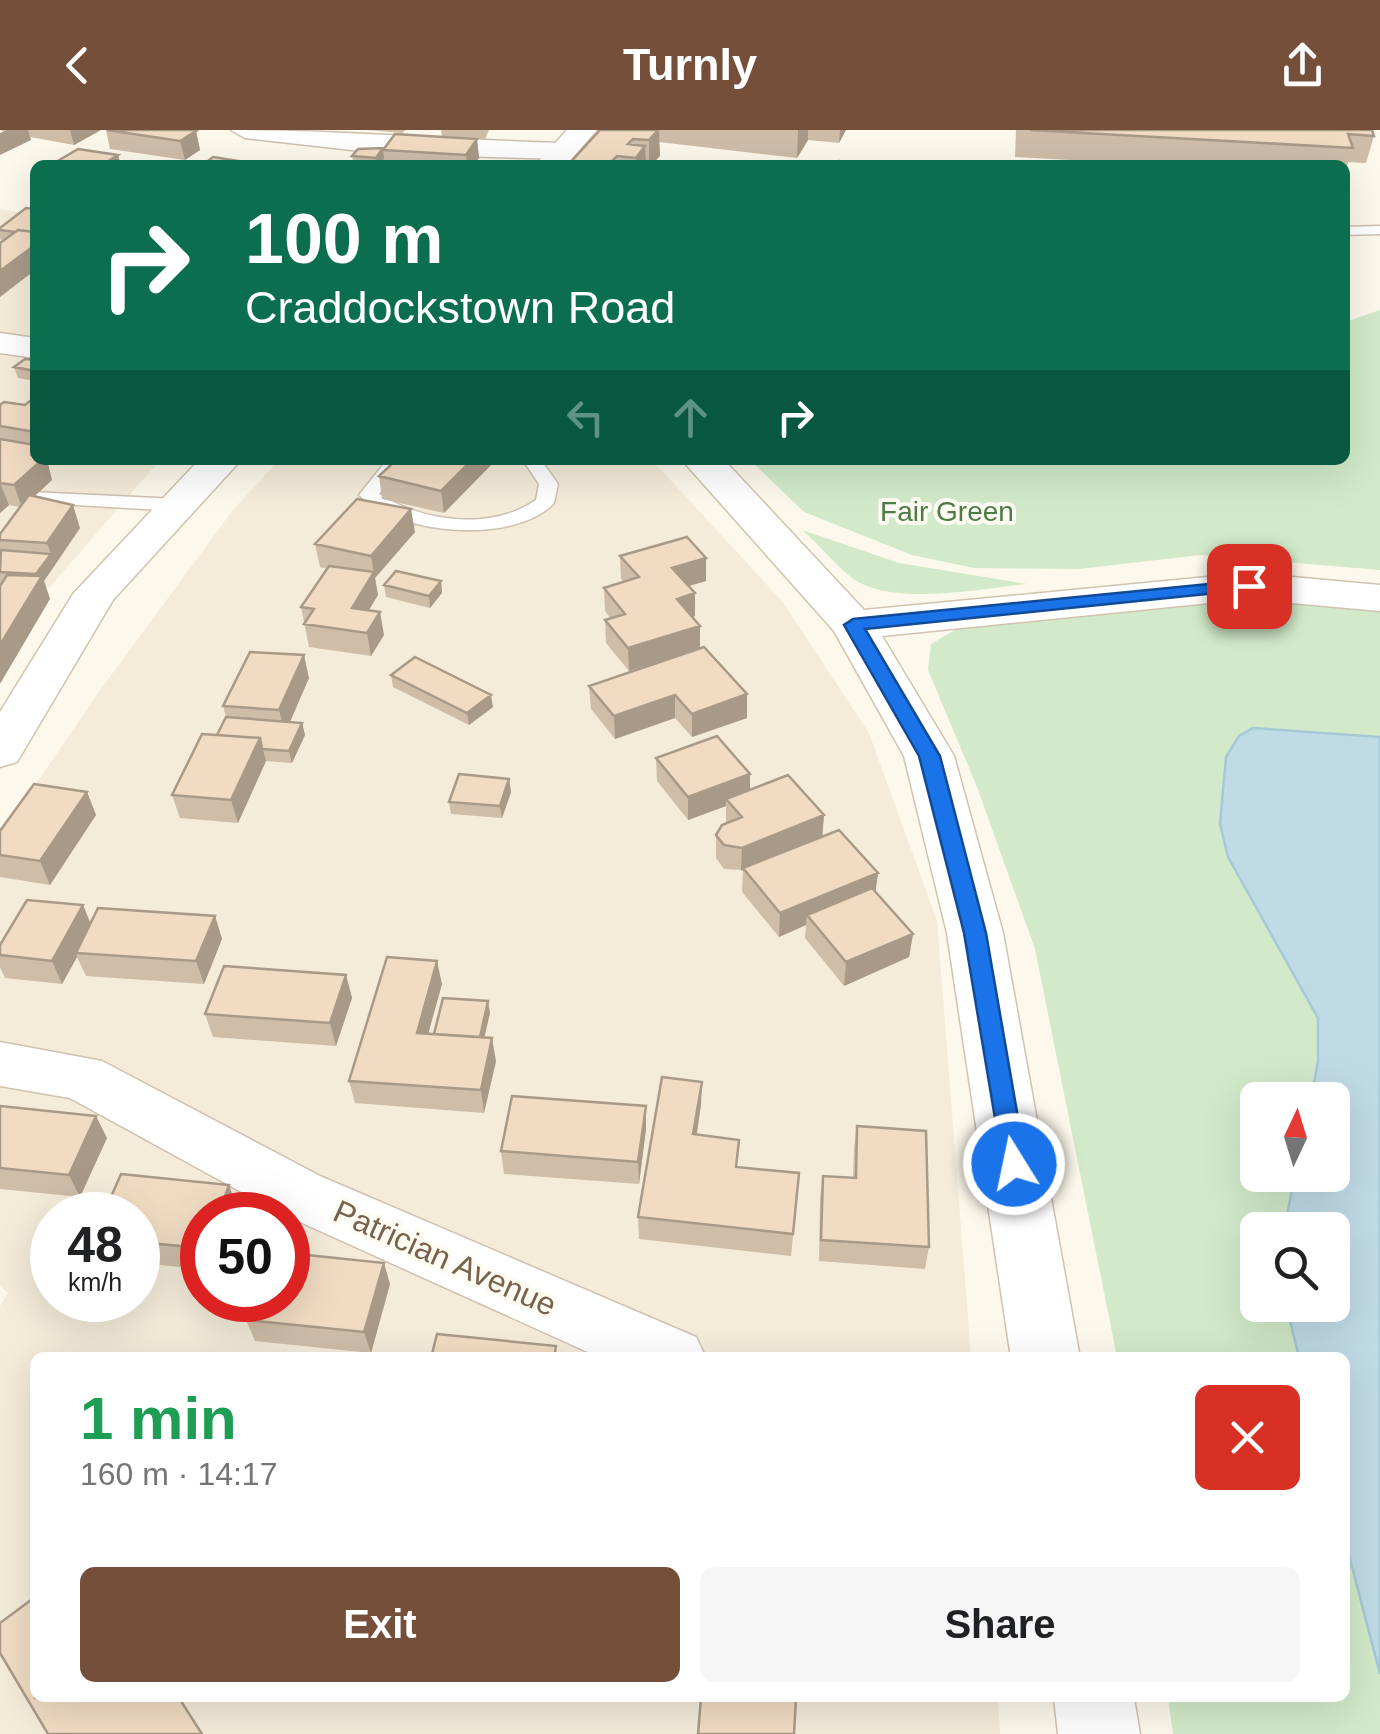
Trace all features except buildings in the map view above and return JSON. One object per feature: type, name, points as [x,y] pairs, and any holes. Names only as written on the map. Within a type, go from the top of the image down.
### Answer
[{"type":"main road","points":[[0,752],[95,594],[216,465]]},
{"type":"main road","points":[[707,465],[853,625],[930,756],[975,933],[1045,1352]]},
{"type":"main road","points":[[853,625],[1249,586],[1380,598]]},
{"type":"main road","points":[[1095,1702],[1099,1734]]},
{"type":"street","points":[[244,130],[388,146],[566,149]]},
{"type":"street","points":[[0,343],[30,347]]},
{"type":"street","name":"Patrician Avenue","points":[[0,1064],[82,1077],[298,1194],[659,1352]]},
{"type":"lane","points":[[1350,231],[1380,230]]},
{"type":"lane","points":[[392,465],[368,495],[382,508],[423,520],[470,527],[509,524],[532,512],[543,501],[548,488],[545,474],[537,465]]},
{"type":"lane","points":[[32,498],[178,506]]},
{"type":"shaded area","points":[[0,209],[30,214],[30,465],[156,465],[49,588],[0,587]]},
{"type":"shaded area","points":[[274,465],[657,465],[781,600],[869,733],[937,921],[971,1352],[30,1352],[30,1702],[998,1702],[1000,1734],[0,1734],[0,1306],[8,1293],[0,1286],[0,837],[98,693],[233,510]]},
{"type":"green space","name":"Fair Green","points":[[1380,310],[1380,570],[1200,555],[1079,569],[974,568],[912,555],[804,512],[755,465],[1350,465],[1350,320]]},
{"type":"green space","points":[[802,530],[899,563],[1027,584],[937,594],[869,587],[839,567]]},
{"type":"green space","points":[[1252,596],[1380,608],[1380,1734],[1173,1734],[1169,1702],[1350,1702],[1350,1352],[1116,1352],[1035,949],[977,787],[928,670],[931,644],[962,626]]},
{"type":"water","points":[[1253,728],[1380,737],[1380,1674],[1350,1559],[1350,1352],[1298,1352],[1290,1322],[1350,1322],[1350,1212],[1288,1212],[1292,1192],[1350,1192],[1350,1082],[1314,1082],[1318,1018],[1228,857],[1220,824],[1226,757],[1239,736]]},
{"type":"route","points":[[1014,1164],[975,933],[930,756],[853,625],[1249,586]]}]
